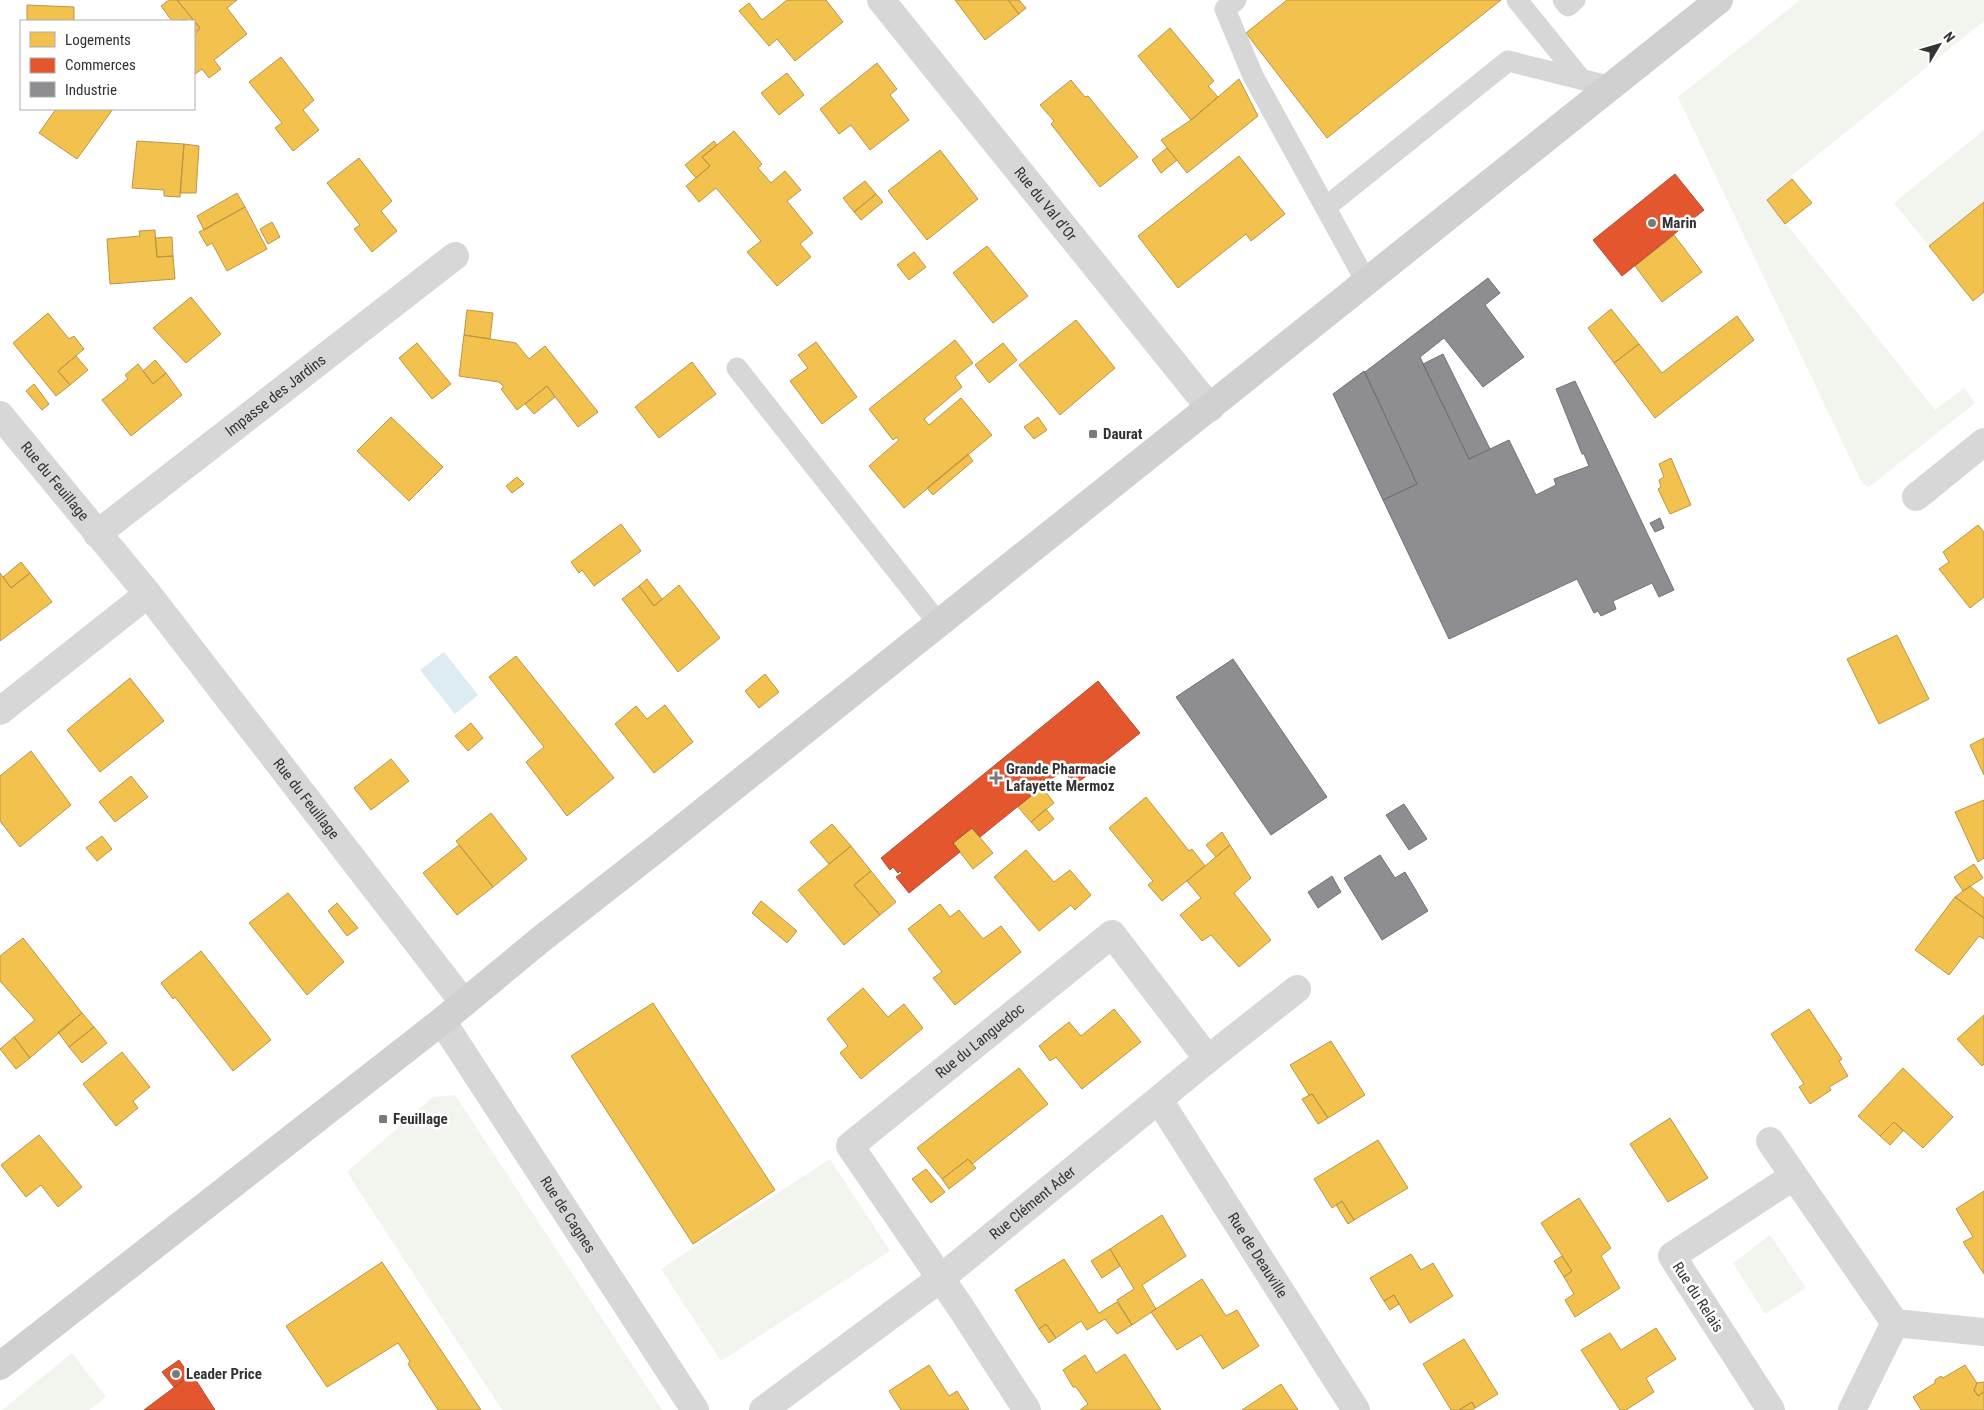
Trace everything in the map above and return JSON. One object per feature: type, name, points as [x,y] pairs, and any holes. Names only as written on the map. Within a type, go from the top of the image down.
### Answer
[{"type":"main road","points":[[0,1366],[464,1003],[562,922],[1367,283],[1719,0]]},
{"type":"street","name":"Rue du Val d'Or","points":[[881,0],[1210,408]]},
{"type":"street","name":"Impasse des Jardins","points":[[97,534],[455,256]]},
{"type":"street","name":"Rue du Feuillage","points":[[0,415],[148,594],[464,1003]]},
{"type":"street","points":[[1916,497],[1984,442]]},
{"type":"street","points":[[0,711],[148,594]]},
{"type":"street","name":"Rue du Languedoc","points":[[941,1278],[850,1146],[1112,934],[1208,1059]]},
{"type":"street","name":"Rue Clément Ader","points":[[763,1410],[941,1278],[1208,1059],[1297,990]]},
{"type":"street","name":"Rue de Cagnes","points":[[442,1020],[695,1410]]},
{"type":"street","name":"Rue de Deauville","points":[[1159,1100],[1356,1410]]},
{"type":"street","points":[[1770,1141],[1895,1323],[1984,1332]]},
{"type":"street","name":"Rue du Relais","points":[[1771,1410],[1672,1256],[1794,1176]]},
{"type":"street","points":[[941,1278],[1027,1410]]},
{"type":"street","points":[[1852,1410],[1895,1323]]},
{"type":"lane","points":[[1236,0],[1226,10],[1253,76],[1367,283]]},
{"type":"lane","points":[[1517,0],[1581,79]]},
{"type":"lane","points":[[1563,0],[1568,6],[1575,0]]},
{"type":"lane","points":[[1326,207],[1508,60],[1612,87]]},
{"type":"lane","points":[[737,368],[939,624]]},
{"type":"shaded area","points":[[1800,0],[1984,0],[1984,21],[1791,176],[1792,179],[1767,200],[1935,410],[1964,388],[1975,403],[1869,487],[1862,483],[1678,97]]},
{"type":"shaded area","points":[[1984,130],[1984,202],[1929,246],[1894,203]]},
{"type":"shaded area","points":[[444,652],[478,695],[455,714],[420,670]]},
{"type":"shaded area","points":[[455,1095],[662,1410],[502,1410],[347,1172],[433,1097]]},
{"type":"shaded area","points":[[830,1159],[890,1251],[721,1361],[661,1269]]},
{"type":"shaded area","points":[[1770,1235],[1806,1288],[1765,1314],[1733,1263]]},
{"type":"shaded area","points":[[72,1353],[106,1397],[89,1410],[2,1410]]},
{"type":"building: Logements","points":[[169,0],[177,0],[193,20],[171,20],[161,6]]},
{"type":"building: Logements","points":[[177,0],[237,0],[227,8],[247,34],[214,60],[221,69],[209,78],[202,69],[195,74],[195,35],[200,28]]},
{"type":"building: Logements","points":[[787,0],[826,0],[843,22],[795,61],[777,39],[769,46],[739,11],[749,3],[762,20]]},
{"type":"building: Logements","points":[[955,0],[1008,0],[1019,14],[985,40]]},
{"type":"building: Logements","points":[[1008,0],[1019,0],[1026,8],[1019,14]]},
{"type":"building: Logements","points":[[1287,0],[1501,0],[1327,138],[1246,33]]},
{"type":"building: Logements","points":[[27,5],[74,7],[74,20],[27,20]]},
{"type":"building: Logements","points":[[195,22],[200,28],[195,32]]},
{"type":"building: Logements","points":[[1170,28],[1214,81],[1208,86],[1218,97],[1191,120],[1138,56]]},
{"type":"building: Logements","points":[[281,57],[314,100],[303,110],[319,130],[293,151],[275,128],[282,123],[249,82]]},
{"type":"building: Logements","points":[[877,63],[897,89],[890,95],[909,120],[870,150],[851,125],[839,134],[820,109]]},
{"type":"building: Logements","points":[[787,73],[804,95],[779,115],[761,93]]},
{"type":"building: Logements","points":[[1239,79],[1258,116],[1187,173],[1161,140],[1191,120]]},
{"type":"building: Logements","points":[[1071,80],[1085,97],[1088,96],[1138,157],[1100,187],[1051,124],[1054,121],[1040,105]]},
{"type":"building: Logements","points":[[55,110],[112,110],[77,159],[39,133]]},
{"type":"building: Logements","points":[[734,131],[762,164],[758,168],[771,183],[785,171],[801,190],[787,201],[813,233],[800,244],[811,257],[777,286],[747,252],[761,241],[716,188],[699,202],[686,186],[710,166],[702,157]]},
{"type":"building: Logements","points":[[137,141],[184,144],[180,197],[164,196],[164,190],[132,188]]},
{"type":"building: Logements","points":[[714,141],[717,145],[702,157],[710,166],[696,178],[685,165]]},
{"type":"building: Logements","points":[[184,144],[199,146],[196,193],[180,193]]},
{"type":"building: Logements","points":[[1167,148],[1177,160],[1161,173],[1152,160]]},
{"type":"building: Logements","points":[[940,150],[978,199],[927,240],[888,191]]},
{"type":"building: Logements","points":[[1239,156],[1285,214],[1251,241],[1246,234],[1178,288],[1138,236]]},
{"type":"building: Logements","points":[[359,158],[392,201],[381,211],[397,231],[372,252],[354,229],[360,225],[327,183]]},
{"type":"building: Logements","points":[[1792,179],[1812,203],[1785,224],[1767,200]]},
{"type":"building: Logements","points":[[865,181],[876,194],[854,212],[843,198]]},
{"type":"building: Logements","points":[[237,193],[245,207],[204,230],[197,216]]},
{"type":"building: Logements","points":[[876,194],[883,202],[861,220],[854,212]]},
{"type":"building: Logements","points":[[1984,202],[1984,292],[1973,301],[1929,246]]},
{"type":"building: Logements","points":[[245,207],[267,249],[227,271],[212,243],[207,246],[199,232]]},
{"type":"building: Logements","points":[[272,222],[280,237],[268,244],[260,229]]},
{"type":"building: Logements","points":[[155,230],[157,257],[173,256],[175,279],[110,284],[107,239],[140,236],[139,231]]},
{"type":"building: Logements","points":[[1674,235],[1702,272],[1662,302],[1635,266]]},
{"type":"building: Logements","points":[[172,237],[173,256],[157,257],[155,238]]},
{"type":"building: Logements","points":[[987,246],[1028,296],[993,323],[953,273]]},
{"type":"building: Logements","points":[[914,252],[926,267],[909,280],[897,265]]},
{"type":"building: Logements","points":[[191,297],[221,334],[186,363],[153,328]]},
{"type":"building: Logements","points":[[1611,309],[1639,344],[1614,363],[1588,328]]},
{"type":"building: Logements","points":[[467,310],[493,313],[490,339],[464,335]]},
{"type":"building: Logements","points":[[48,313],[69,339],[74,336],[84,349],[58,371],[70,385],[56,396],[13,343]]},
{"type":"building: Logements","points":[[1737,316],[1754,340],[1655,418],[1614,363],[1639,344],[1662,373]]},
{"type":"building: Logements","points":[[1076,320],[1115,368],[1060,415],[1019,365]]},
{"type":"building: Logements","points":[[464,335],[516,343],[529,359],[545,346],[598,412],[578,427],[547,386],[517,410],[501,389],[504,387],[499,382],[459,376]]},
{"type":"building: Logements","points":[[955,340],[973,363],[955,377],[962,387],[924,419],[929,425],[961,398],[992,435],[904,508],[869,466],[899,440],[897,437],[893,440],[869,409]]},
{"type":"building: Logements","points":[[816,342],[857,397],[822,424],[790,381],[808,368],[798,355]]},
{"type":"building: Logements","points":[[417,343],[451,384],[432,399],[399,358]]},
{"type":"building: Logements","points":[[1003,343],[1017,360],[989,383],[975,365]]},
{"type":"building: Logements","points":[[76,356],[88,370],[70,385],[58,371]]},
{"type":"building: Logements","points":[[155,360],[166,373],[153,384],[143,371]]},
{"type":"building: Logements","points":[[692,362],[716,394],[659,438],[635,407]]},
{"type":"building: Logements","points":[[138,364],[153,384],[166,373],[182,395],[131,436],[102,400],[128,379],[125,375]]},
{"type":"building: Logements","points":[[34,384],[49,404],[42,410],[26,391]]},
{"type":"building: Logements","points":[[547,386],[555,397],[534,414],[525,404]]},
{"type":"building: Logements","points":[[391,417],[443,467],[409,501],[357,451]]},
{"type":"building: Logements","points":[[1038,417],[1047,430],[1034,439],[1024,427]]},
{"type":"building: Logements","points":[[968,454],[973,461],[933,495],[927,488]]},
{"type":"building: Logements","points":[[1671,458],[1691,505],[1670,514],[1658,489],[1661,487],[1659,480],[1664,477],[1659,464]]},
{"type":"building: Logements","points":[[517,477],[524,484],[512,493],[506,486]]},
{"type":"building: Logements","points":[[621,524],[641,551],[594,586],[582,570],[579,573],[571,562]]},
{"type":"building: Logements","points":[[1978,525],[1984,532],[1984,597],[1970,608],[1939,569],[1949,562],[1943,552]]},
{"type":"building: Logements","points":[[21,562],[30,573],[11,588],[3,577]]},
{"type":"building: Logements","points":[[0,573],[11,588],[30,573],[52,602],[0,641]]},
{"type":"building: Logements","points":[[647,579],[662,599],[654,606],[639,586]]},
{"type":"building: Logements","points":[[679,585],[720,638],[678,672],[622,599],[639,586],[654,606]]},
{"type":"building: Logements","points":[[1897,635],[1929,699],[1879,724],[1847,659]]},
{"type":"building: Logements","points":[[516,656],[614,778],[567,816],[526,762],[544,747],[489,677]]},
{"type":"building: Logements","points":[[765,674],[779,692],[759,708],[745,691]]},
{"type":"building: Logements","points":[[130,678],[164,721],[100,772],[67,730]]},
{"type":"building: Logements","points":[[665,705],[693,742],[654,773],[615,724],[636,706],[647,719]]},
{"type":"building: Logements","points":[[471,723],[483,738],[468,751],[455,736]]},
{"type":"building: Logements","points":[[1984,738],[1984,775],[1970,745]]},
{"type":"building: Logements","points":[[31,751],[71,805],[20,847],[0,821],[0,776]]},
{"type":"building: Logements","points":[[391,759],[409,781],[371,810],[354,788]]},
{"type":"building: Logements","points":[[131,776],[148,797],[115,822],[99,802]]},
{"type":"building: Logements","points":[[1042,787],[1054,803],[1031,822],[1018,807]]},
{"type":"building: Logements","points":[[1146,797],[1189,851],[1192,849],[1205,866],[1162,901],[1148,885],[1153,881],[1109,828]]},
{"type":"building: Logements","points":[[1984,800],[1984,858],[1978,862],[1955,812]]},
{"type":"building: Logements","points":[[1046,809],[1054,819],[1039,831],[1031,822]]},
{"type":"building: Logements","points":[[491,813],[527,859],[493,887],[456,841]]},
{"type":"building: Logements","points":[[832,824],[851,846],[829,864],[810,842]]},
{"type":"building: Logements","points":[[972,828],[993,853],[973,869],[953,843]]},
{"type":"building: Logements","points":[[1222,832],[1230,845],[1216,857],[1206,845]]},
{"type":"building: Logements","points":[[102,836],[112,849],[97,861],[86,848]]},
{"type":"building: Logements","points":[[459,845],[493,887],[457,915],[423,873]]},
{"type":"building: Logements","points":[[1230,845],[1251,878],[1234,893],[1271,940],[1239,967],[1211,935],[1202,941],[1180,915],[1201,898],[1187,881]]},
{"type":"building: Logements","points":[[851,846],[871,871],[854,885],[880,915],[844,945],[798,890]]},
{"type":"building: Logements","points":[[1026,850],[1054,882],[1070,870],[1091,895],[1075,910],[1071,905],[1039,931],[994,877]]},
{"type":"building: Logements","points":[[1974,864],[1983,878],[1963,891],[1954,877]]},
{"type":"building: Logements","points":[[871,871],[896,902],[880,915],[854,885]]},
{"type":"building: Logements","points":[[1970,886],[1984,898],[1984,918],[1955,897]]},
{"type":"building: Logements","points":[[288,893],[344,962],[307,995],[249,923]]},
{"type":"building: Logements","points":[[1955,897],[1984,918],[1984,939],[1979,936],[1949,975],[1915,950]]},
{"type":"building: Logements","points":[[761,901],[797,931],[787,943],[752,913]]},
{"type":"building: Logements","points":[[337,903],[358,928],[347,936],[328,911]]},
{"type":"building: Logements","points":[[940,904],[950,917],[959,910],[983,939],[1001,926],[1021,952],[955,1005],[933,978],[942,972],[908,929]]},
{"type":"building: Logements","points":[[23,938],[82,1013],[30,1058],[14,1037],[35,1020],[0,981],[0,956]]},
{"type":"building: Logements","points":[[201,951],[271,1040],[233,1071],[175,997],[173,999],[161,983]]},
{"type":"building: Logements","points":[[863,988],[888,1017],[904,1004],[923,1028],[861,1079],[840,1053],[848,1046],[827,1019]]},
{"type":"building: Logements","points":[[653,1003],[775,1190],[693,1244],[571,1056]]},
{"type":"building: Logements","points":[[1114,1009],[1141,1042],[1082,1089],[1056,1057],[1050,1061],[1039,1046],[1069,1022],[1081,1036]]},
{"type":"building: Logements","points":[[1809,1009],[1842,1059],[1839,1061],[1848,1076],[1829,1087],[1831,1090],[1810,1104],[1799,1087],[1804,1084],[1771,1034]]},
{"type":"building: Logements","points":[[82,1013],[94,1027],[69,1047],[58,1032]]},
{"type":"building: Logements","points":[[1984,1015],[1984,1064],[1982,1066],[1957,1039]]},
{"type":"building: Logements","points":[[94,1027],[107,1043],[82,1063],[69,1047]]},
{"type":"building: Logements","points":[[14,1037],[30,1058],[16,1069],[0,1049]]},
{"type":"building: Logements","points":[[1331,1041],[1365,1095],[1328,1118],[1312,1094],[1309,1095],[1290,1065]]},
{"type":"building: Logements","points":[[122,1052],[150,1087],[133,1101],[138,1108],[116,1126],[83,1084]]},
{"type":"building: Logements","points":[[1019,1068],[1048,1104],[972,1164],[968,1159],[942,1179],[917,1148]]},
{"type":"building: Logements","points":[[1903,1068],[1953,1117],[1923,1148],[1894,1122],[1880,1136],[1858,1116]]},
{"type":"building: Logements","points":[[1312,1094],[1328,1118],[1318,1124],[1302,1099]]},
{"type":"building: Logements","points":[[1670,1118],[1708,1178],[1668,1202],[1630,1144]]},
{"type":"building: Logements","points":[[1894,1122],[1903,1131],[1890,1145],[1880,1136]]},
{"type":"building: Logements","points":[[39,1135],[82,1187],[58,1207],[41,1185],[26,1197],[1,1165]]},
{"type":"building: Logements","points":[[1378,1140],[1408,1188],[1354,1220],[1342,1201],[1332,1208],[1314,1179]]},
{"type":"building: Logements","points":[[968,1159],[976,1168],[949,1189],[942,1179]]},
{"type":"building: Logements","points":[[926,1169],[945,1192],[931,1203],[912,1179]]},
{"type":"building: Logements","points":[[1984,1191],[1984,1274],[1963,1242],[1973,1237],[1956,1209]]},
{"type":"building: Logements","points":[[1579,1198],[1611,1248],[1601,1256],[1620,1288],[1575,1317],[1565,1300],[1574,1294],[1564,1277],[1572,1271],[1541,1223]]},
{"type":"building: Logements","points":[[1342,1201],[1354,1220],[1348,1224],[1336,1205]]},
{"type":"building: Logements","points":[[1162,1215],[1186,1256],[1142,1285],[1156,1309],[1132,1325],[1117,1300],[1134,1289],[1110,1249]]},
{"type":"building: Logements","points":[[1110,1249],[1120,1266],[1102,1278],[1091,1261]]},
{"type":"building: Logements","points":[[1411,1254],[1421,1270],[1433,1263],[1453,1296],[1410,1323],[1394,1295],[1384,1301],[1370,1278]]},
{"type":"building: Logements","points":[[1562,1256],[1572,1271],[1564,1277],[1554,1261]]},
{"type":"building: Logements","points":[[1064,1259],[1099,1313],[1117,1302],[1132,1325],[1117,1334],[1105,1319],[1087,1330],[1081,1321],[1056,1338],[1046,1324],[1039,1329],[1015,1290]]},
{"type":"building: Logements","points":[[382,1262],[481,1410],[438,1410],[408,1364],[410,1361],[398,1343],[327,1387],[286,1326]]},
{"type":"building: Logements","points":[[1202,1279],[1226,1316],[1237,1310],[1259,1346],[1223,1369],[1201,1335],[1177,1350],[1151,1312]]},
{"type":"building: Logements","points":[[1394,1295],[1399,1304],[1390,1310],[1384,1301]]},
{"type":"building: Logements","points":[[1046,1324],[1056,1338],[1049,1343],[1039,1329]]},
{"type":"building: Logements","points":[[1656,1328],[1676,1359],[1646,1378],[1654,1392],[1626,1410],[1620,1410],[1581,1350],[1610,1333],[1621,1350]]},
{"type":"building: Logements","points":[[1464,1339],[1498,1394],[1475,1408],[1472,1402],[1459,1410],[1451,1410],[1423,1364]]},
{"type":"building: Logements","points":[[1125,1354],[1161,1410],[1080,1410],[1088,1404],[1076,1387],[1073,1387],[1063,1370],[1085,1355],[1096,1373]]},
{"type":"building: Logements","points":[[929,1365],[949,1396],[957,1391],[969,1410],[901,1410],[889,1391]]},
{"type":"building: Logements","points":[[1965,1365],[1977,1383],[1974,1390],[1978,1396],[1984,1392],[1984,1410],[1921,1410],[1913,1397],[1935,1383],[1935,1380],[1941,1376],[1943,1378]]},
{"type":"building: Logements","points":[[1984,1382],[1984,1392],[1978,1396],[1974,1390],[1977,1383]]},
{"type":"building: Logements","points":[[1281,1384],[1298,1410],[1242,1410]]},
{"type":"building: Logements","points":[[1472,1402],[1475,1408],[1472,1410],[1459,1410]]},
{"type":"building: Commerces","name":"Marin","points":[[1675,174],[1704,210],[1622,276],[1593,240]]},
{"type":"building: Commerces","points":[[1098,681],[1140,733],[1075,785],[1063,770],[980,837],[972,828],[953,843],[960,852],[909,893],[896,877],[902,873],[900,871],[898,873],[893,867],[890,870],[881,858]]},
{"type":"building: Commerces","name":"Leader Price","points":[[179,1360],[190,1376],[174,1387],[162,1372]]},
{"type":"building: Commerces","points":[[192,1374],[215,1410],[144,1410]]},
{"type":"building: Industrie","points":[[1488,278],[1500,293],[1485,305],[1524,357],[1483,387],[1444,338],[1420,357],[1469,459],[1509,440],[1536,495],[1556,485],[1554,479],[1589,466],[1584,454],[1582,454],[1556,389],[1575,381],[1674,590],[1659,597],[1652,583],[1613,601],[1616,609],[1601,616],[1598,611],[1594,613],[1577,579],[1449,639],[1383,500],[1417,484],[1365,372]]},
{"type":"building: Industrie","points":[[1443,354],[1490,449],[1469,459],[1423,364]]},
{"type":"building: Industrie","points":[[1364,371],[1417,484],[1383,500],[1333,394]]},
{"type":"building: Industrie","points":[[1660,518],[1664,528],[1655,532],[1650,523]]},
{"type":"building: Industrie","points":[[1233,659],[1327,797],[1271,835],[1176,697]]},
{"type":"building: Industrie","points":[[1404,804],[1427,839],[1409,850],[1386,815]]},
{"type":"building: Industrie","points":[[1380,855],[1395,878],[1405,872],[1428,911],[1382,940],[1344,878]]},
{"type":"building: Industrie","points":[[1332,876],[1341,892],[1318,908],[1308,892]]},
{"type":"place","name":"Marin","points":[[1652,223]]},
{"type":"place","name":"Daurat","points":[[1093,434]]},
{"type":"place","name":"Grande Pharmacie Lafayette Mermoz","points":[[996,778]]},
{"type":"place","name":"Feuillage","points":[[383,1119]]},
{"type":"place","name":"Leader Price","points":[[176,1374]]}]
